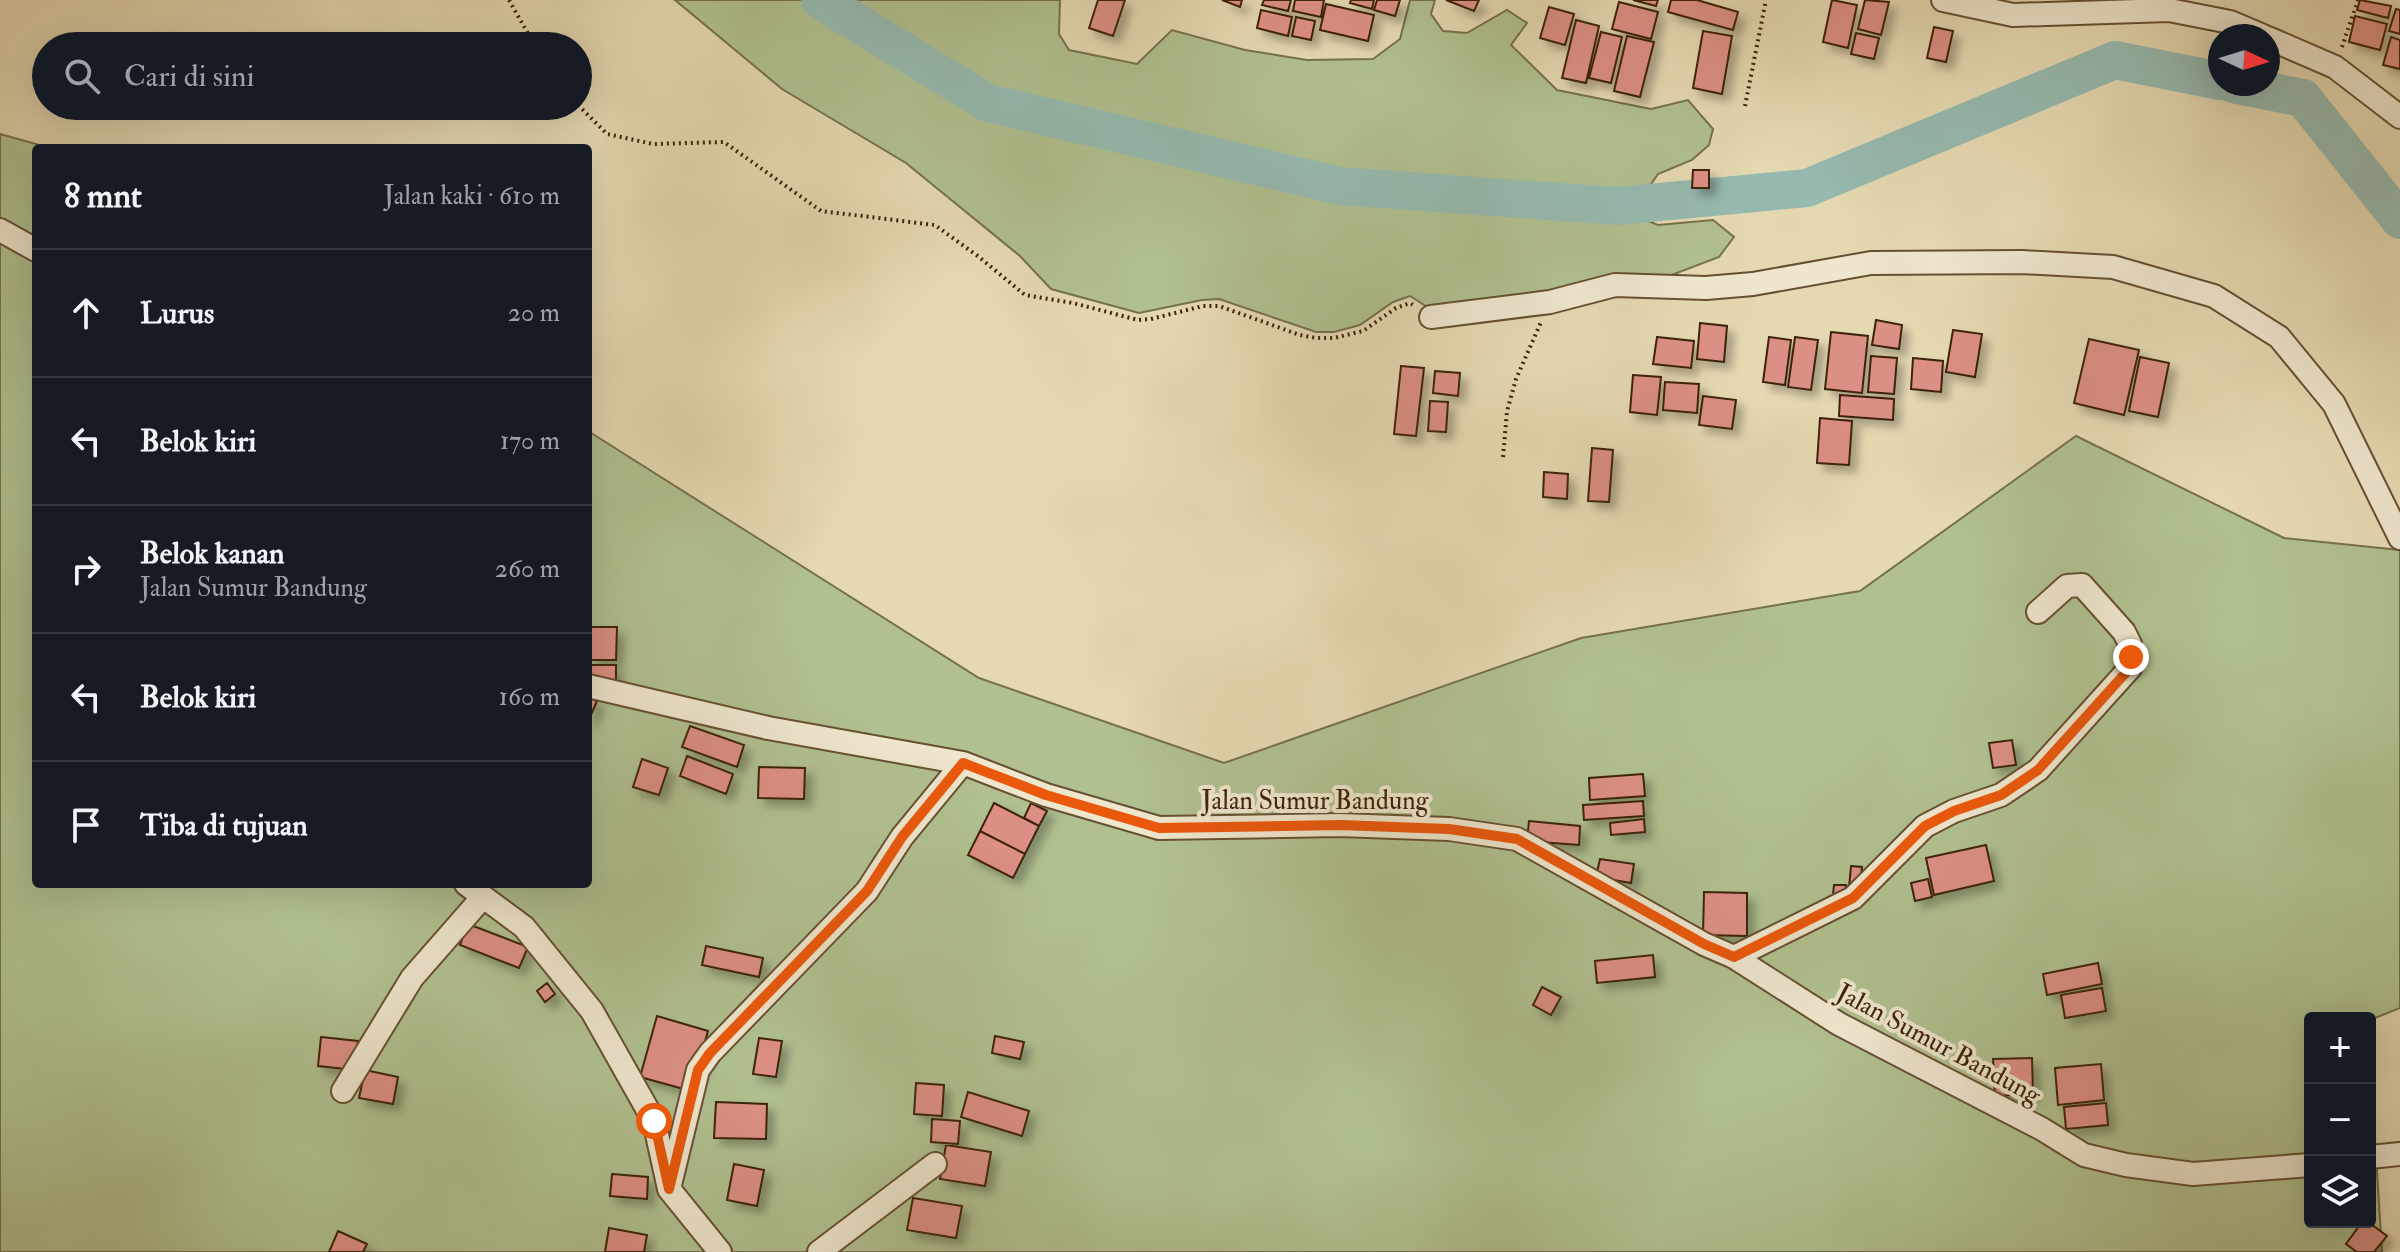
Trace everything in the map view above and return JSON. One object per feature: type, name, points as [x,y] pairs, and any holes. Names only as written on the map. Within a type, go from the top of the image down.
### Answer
[{"type":"street","points":[[1943,0],[2013,15],[2169,10],[2235,24]]},
{"type":"street","points":[[2280,43],[2335,67],[2400,117]]},
{"type":"street","points":[[0,230],[32,248]]},
{"type":"street","points":[[1431,317],[1550,302],[1615,285],[1706,288],[1871,263],[2022,262],[2113,267],[2214,296],[2279,337],[2334,404],[2400,538]]},
{"type":"street","points":[[1734,957],[1853,898],[1925,826],[1954,811],[2001,795],[2038,770],[2130,668],[2130,644],[2124,632],[2082,585],[2067,586],[2038,612]]},
{"type":"street","name":"Jalan Sumur Bandung","points":[[592,687],[768,728],[963,763],[1046,795],[1159,828],[1340,825],[1449,829],[1517,839],[1704,944],[1734,957],[1839,1024],[1953,1082],[2084,1155],[2126,1165],[2193,1174],[2304,1165]]},
{"type":"street","points":[[669,1189],[698,1070],[710,1053],[867,891],[902,837],[963,763]]},
{"type":"street","points":[[343,1091],[412,978],[474,891],[524,927],[592,1011],[654,1121],[669,1189],[720,1252]]},
{"type":"street","points":[[2376,1156],[2400,1154]]},
{"type":"street","points":[[819,1252],[935,1164]]},
{"type":"path","points":[[509,0],[527,32]]},
{"type":"path","points":[[1745,106],[1766,0]]},
{"type":"path","points":[[2335,67],[2358,0]]},
{"type":"path","points":[[592,119],[607,134],[653,144],[724,142],[821,211],[935,225],[1025,295],[1073,303],[1138,320],[1203,306],[1219,306],[1316,338],[1334,338],[1363,331],[1396,308],[1410,303],[1431,317]]},
{"type":"path","points":[[1503,457],[1507,411],[1516,379],[1550,302]]},
{"type":"green space","points":[[675,0],[1060,0],[1059,34],[1069,50],[1137,64],[1172,30],[1245,50],[1307,60],[1373,59],[1400,39],[1410,0],[1435,0],[1431,14],[1443,31],[1467,33],[1507,10],[1527,23],[1511,45],[1557,90],[1651,109],[1688,100],[1713,129],[1709,145],[1692,160],[1658,174],[1645,193],[1638,217],[1658,225],[1713,220],[1734,237],[1719,257],[1669,276],[1432,310],[1410,296],[1393,302],[1360,325],[1334,332],[1316,332],[1219,299],[1139,313],[1051,289],[1020,256],[906,163],[782,89]]},
{"type":"green space","points":[[0,134],[36,144],[32,144],[32,888],[592,888],[592,434],[979,678],[1224,763],[1581,638],[1860,591],[2076,436],[2284,538],[2400,550],[2400,1008],[2376,1018],[2376,1012],[2304,1012],[2304,1228],[2376,1228],[2376,1155],[2382,1252],[0,1252]]},
{"type":"building","points":[[1098,0],[1125,0],[1113,36],[1089,28]]},
{"type":"building","points":[[1222,0],[1242,0],[1240,7]]},
{"type":"building","points":[[1264,0],[1291,0],[1288,11],[1262,5]]},
{"type":"building","points":[[1295,0],[1324,0],[1321,17],[1293,11]]},
{"type":"building","points":[[1351,0],[1374,0],[1372,9],[1350,3]]},
{"type":"building","points":[[1377,0],[1400,0],[1395,16],[1374,10]]},
{"type":"building","points":[[1446,0],[1479,0],[1474,11]]},
{"type":"building","points":[[1633,0],[1658,0],[1656,6]]},
{"type":"building","points":[[1671,0],[1697,0],[1738,12],[1733,30],[1668,12]]},
{"type":"building","points":[[1832,0],[1857,5],[1848,48],[1823,42]]},
{"type":"building","points":[[1865,0],[1889,2],[1881,35],[1858,29]]},
{"type":"building","points":[[2360,0],[2391,6],[2388,18],[2357,10]]},
{"type":"building","points":[[1619,2],[1658,12],[1651,39],[1612,29]]},
{"type":"building","points":[[1326,4],[1374,15],[1368,41],[1320,30]]},
{"type":"building","points":[[1549,7],[1574,14],[1565,45],[1540,38]]},
{"type":"building","points":[[2396,9],[2400,10],[2400,34],[2389,31]]},
{"type":"building","points":[[1261,10],[1292,17],[1288,36],[1257,28]]},
{"type":"building","points":[[2355,16],[2387,24],[2380,50],[2349,42]]},
{"type":"building","points":[[1296,17],[1315,21],[1311,40],[1292,36]]},
{"type":"building","points":[[1576,20],[1599,26],[1586,83],[1562,78]]},
{"type":"building","points":[[1934,27],[1953,31],[1946,62],[1927,58]]},
{"type":"building","points":[[1703,31],[1732,36],[1722,94],[1693,88]]},
{"type":"building","points":[[1601,32],[1622,37],[1611,83],[1589,78]]},
{"type":"building","points":[[1856,33],[1879,38],[1874,59],[1851,54]]},
{"type":"building","points":[[1627,36],[1654,42],[1640,97],[1614,91]]},
{"type":"building","points":[[2391,37],[2400,40],[2400,69],[2383,65]]},
{"type":"building","points":[[1693,170],[1709,170],[1709,188],[1692,188]]},
{"type":"building","points":[[1876,320],[1902,325],[1899,349],[1872,345]]},
{"type":"building","points":[[1700,323],[1727,326],[1724,362],[1697,359]]},
{"type":"building","points":[[1953,330],[1982,334],[1975,377],[1946,372]]},
{"type":"building","points":[[1831,332],[1868,336],[1862,393],[1825,389]]},
{"type":"building","points":[[1657,337],[1694,341],[1691,368],[1653,364]]},
{"type":"building","points":[[1769,337],[1791,340],[1785,385],[1763,382]]},
{"type":"building","points":[[1795,337],[1818,340],[1811,390],[1788,387]]},
{"type":"building","points":[[2089,339],[2139,350],[2124,415],[2074,403]]},
{"type":"building","points":[[1871,356],[1897,358],[1894,394],[1868,392]]},
{"type":"building","points":[[2140,357],[2169,363],[2158,417],[2129,411]]},
{"type":"building","points":[[1913,358],[1943,361],[1941,392],[1911,389]]},
{"type":"building","points":[[1401,366],[1424,368],[1416,436],[1394,434]]},
{"type":"building","points":[[1435,371],[1460,373],[1458,396],[1433,393]]},
{"type":"building","points":[[1633,375],[1661,377],[1657,415],[1630,412]]},
{"type":"building","points":[[1665,382],[1699,384],[1697,413],[1663,410]]},
{"type":"building","points":[[1840,395],[1894,399],[1893,420],[1839,416]]},
{"type":"building","points":[[1703,396],[1736,400],[1732,429],[1699,425]]},
{"type":"building","points":[[1430,401],[1448,402],[1446,432],[1428,431]]},
{"type":"building","points":[[1820,418],[1852,421],[1849,465],[1817,463]]},
{"type":"building","points":[[1592,448],[1613,450],[1609,502],[1588,501]]},
{"type":"building","points":[[1544,472],[1568,474],[1567,499],[1543,497]]},
{"type":"building","points":[[592,627],[617,627],[616,660],[592,660]]},
{"type":"building","points":[[592,665],[616,665],[616,681],[592,681]]},
{"type":"building","points":[[690,726],[744,745],[737,767],[682,747]]},
{"type":"building","points":[[2012,740],[2016,765],[1993,768],[1989,743]]},
{"type":"building","points":[[687,756],[733,774],[726,794],[680,776]]},
{"type":"building","points":[[642,759],[668,768],[659,795],[633,787]]},
{"type":"building","points":[[759,767],[805,768],[804,799],[758,798]]},
{"type":"building","points":[[1643,774],[1645,796],[1590,800],[1589,778]]},
{"type":"building","points":[[1643,801],[1644,816],[1584,820],[1583,805]]},
{"type":"building","points":[[994,803],[1039,826],[1025,854],[980,831]]},
{"type":"building","points":[[1031,803],[1047,811],[1039,826],[1024,818]]},
{"type":"building","points":[[1644,819],[1645,832],[1611,835],[1610,823]]},
{"type":"building","points":[[1529,821],[1580,826],[1579,845],[1527,841]]},
{"type":"building","points":[[980,831],[1025,854],[1013,878],[968,855]]},
{"type":"building","points":[[1986,845],[1994,881],[1934,895],[1926,858]]},
{"type":"building","points":[[1600,859],[1634,864],[1631,883],[1596,877]]},
{"type":"building","points":[[1851,866],[1862,867],[1860,890],[1849,888]]},
{"type":"building","points":[[1928,879],[1932,897],[1915,901],[1911,883]]},
{"type":"building","points":[[1834,885],[1846,885],[1845,896],[1833,895]]},
{"type":"building","points":[[1704,892],[1747,893],[1747,936],[1703,935]]},
{"type":"building","points":[[468,924],[528,947],[519,968],[460,945]]},
{"type":"building","points":[[706,946],[763,958],[759,977],[702,965]]},
{"type":"building","points":[[1653,955],[1655,977],[1597,983],[1595,961]]},
{"type":"building","points":[[2098,963],[2102,984],[2047,995],[2043,974]]},
{"type":"building","points":[[547,983],[555,994],[545,1002],[537,991]]},
{"type":"building","points":[[1542,987],[1561,997],[1551,1015],[1533,1005]]},
{"type":"building","points":[[2102,988],[2106,1011],[2065,1018],[2061,995]]},
{"type":"building","points":[[657,1016],[708,1031],[691,1091],[640,1077]]},
{"type":"building","points":[[995,1036],[1024,1042],[1020,1059],[992,1053]]},
{"type":"building","points":[[321,1037],[358,1041],[355,1070],[318,1066]]},
{"type":"building","points":[[759,1038],[782,1041],[776,1077],[753,1074]]},
{"type":"building","points":[[2032,1058],[2033,1094],[1995,1096],[1993,1059]]},
{"type":"building","points":[[2101,1064],[2104,1100],[2058,1105],[2055,1068]]},
{"type":"building","points":[[365,1070],[398,1077],[393,1104],[359,1098]]},
{"type":"building","points":[[916,1083],[944,1085],[942,1116],[914,1114]]},
{"type":"building","points":[[968,1092],[1029,1111],[1022,1136],[961,1117]]},
{"type":"building","points":[[716,1102],[767,1104],[766,1139],[714,1138]]},
{"type":"building","points":[[2106,1103],[2108,1125],[2066,1129],[2064,1107]]},
{"type":"building","points":[[932,1119],[960,1121],[958,1144],[931,1142]]},
{"type":"building","points":[[946,1145],[991,1152],[985,1186],[940,1179]]},
{"type":"building","points":[[734,1164],[764,1170],[757,1206],[727,1200]]},
{"type":"building","points":[[612,1174],[648,1177],[647,1199],[610,1196]]},
{"type":"building","points":[[913,1198],[962,1206],[956,1238],[907,1230]]},
{"type":"building","points":[[609,1228],[647,1235],[644,1252],[605,1252]]},
{"type":"building","points":[[2358,1228],[2376,1228],[2387,1236],[2374,1252],[2357,1252],[2346,1244]]},
{"type":"building","points":[[338,1231],[367,1244],[363,1252],[329,1252]]},
{"type":"waterway","points":[[820,0],[988,103],[1340,186],[1617,206],[1807,188],[2115,60],[2208,79]]},
{"type":"waterway","points":[[2280,93],[2303,98],[2400,220]]},
{"type":"route","points":[[654,1121],[669,1189],[698,1070],[724,1036],[867,891],[902,837],[963,763],[1046,795],[1159,828],[1340,825],[1449,829],[1517,839],[1704,944],[1734,957],[1853,898],[1925,826],[1954,811],[2001,795],[2038,770],[2130,668],[2131,657]]}]
